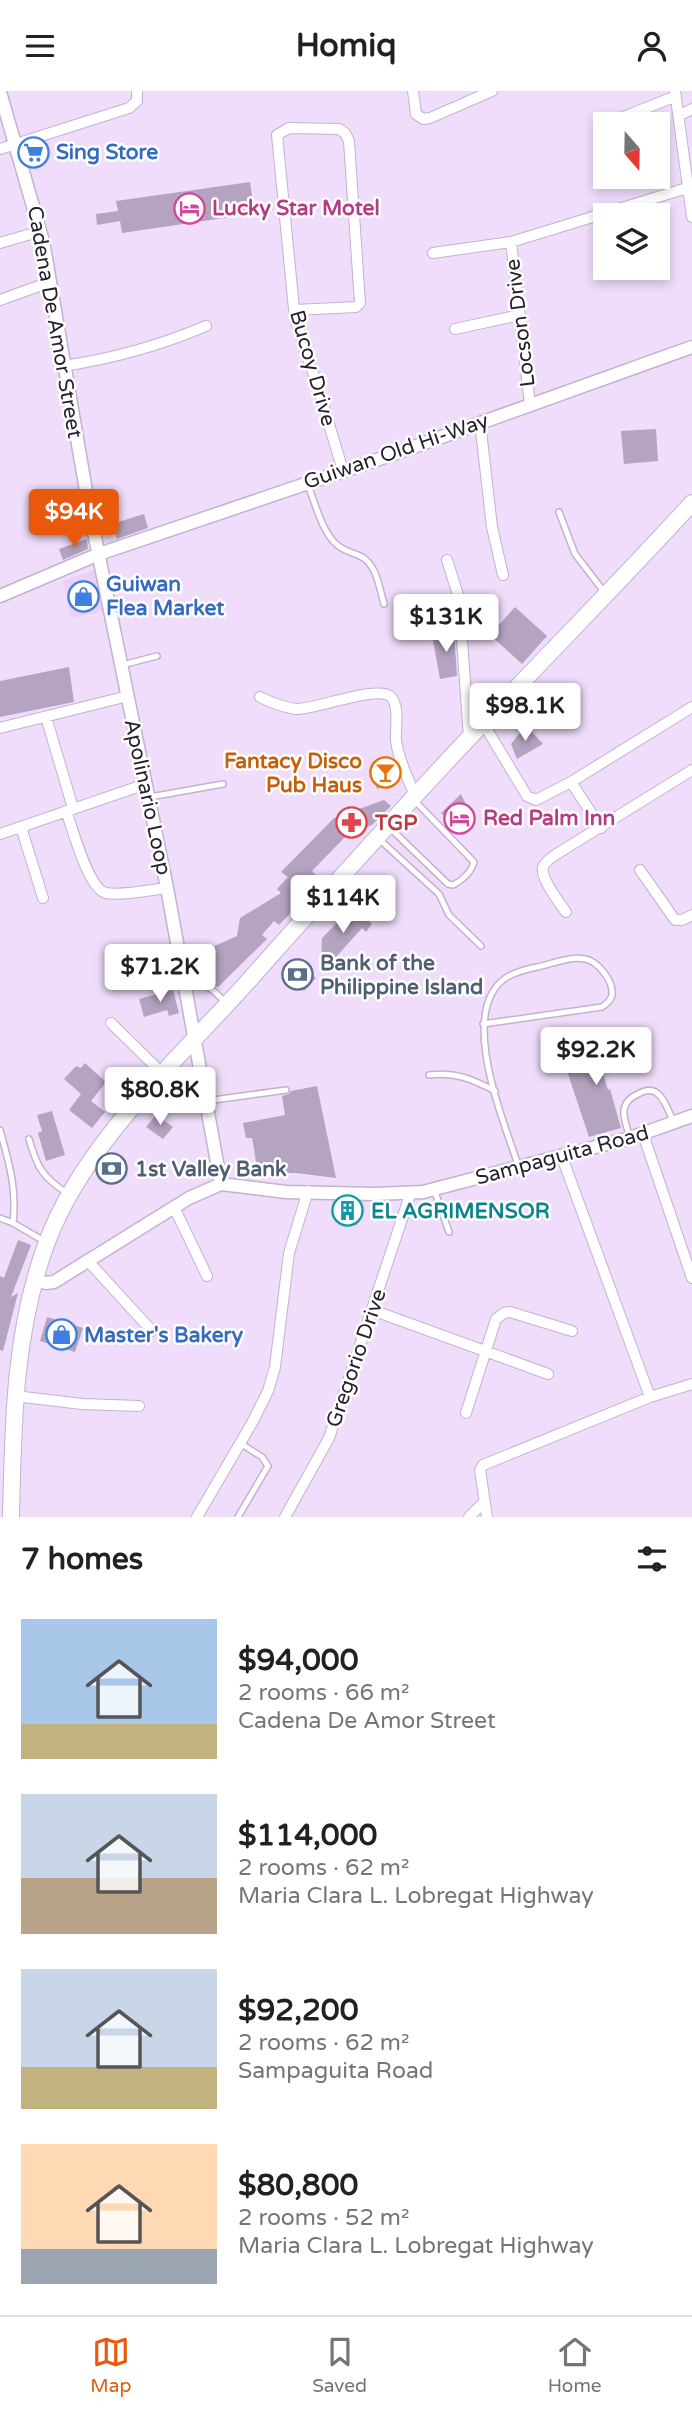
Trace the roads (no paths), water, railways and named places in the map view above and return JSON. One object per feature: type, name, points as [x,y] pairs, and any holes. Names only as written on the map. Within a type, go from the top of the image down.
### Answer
[{"type":"highway","points":[[11,1517],[6,1452],[17,1363],[35,1280],[46,1242],[70,1194],[102,1146],[163,1073],[469,738],[607,596],[692,503]]},
{"type":"street","points":[[0,149],[129,108],[137,101],[137,91]]},
{"type":"street","points":[[413,91],[416,114],[423,119],[492,91]]},
{"type":"street","name":"Cadena De Amor Street","points":[[0,92],[41,231],[63,366],[99,554]]},
{"type":"street","points":[[634,112],[676,94],[692,217]]},
{"type":"street","points":[[680,115],[692,109]]},
{"type":"street","name":"Bucoy Drive","points":[[295,310],[356,307],[360,303],[349,141],[345,132],[339,129],[289,128],[277,135],[295,310],[296,319],[343,471]]},
{"type":"street","points":[[433,254],[511,242],[687,188]]},
{"type":"street","points":[[0,243],[41,231]]},
{"type":"street","name":"Locson Drive","points":[[511,242],[530,404]]},
{"type":"street","points":[[0,300],[50,282]]},
{"type":"street","points":[[455,328],[520,315]]},
{"type":"street","points":[[63,366],[132,351],[206,325]]},
{"type":"street","name":"Guiwan Old Hi-Way","points":[[0,596],[99,554],[692,347]]},
{"type":"street","points":[[480,422],[492,527],[503,575]]},
{"type":"street","name":"Apolinario Loop","points":[[99,554],[195,1039]]},
{"type":"street","points":[[447,560],[459,598],[469,738]]},
{"type":"street","points":[[260,697],[275,705],[299,709],[366,695],[385,694],[392,698],[396,708],[399,753],[414,798]]},
{"type":"street","points":[[0,728],[128,696]]},
{"type":"street","points":[[484,723],[527,796],[532,800],[540,799],[571,782],[692,707]]},
{"type":"street","points":[[46,717],[70,810],[90,876],[96,887],[103,892],[112,893],[167,888]]},
{"type":"street","points":[[566,912],[544,878],[542,869],[545,863],[692,770]]},
{"type":"street","points":[[571,782],[601,828]]},
{"type":"street","points":[[0,834],[70,810],[147,791]]},
{"type":"street","points":[[21,827],[43,898]]},
{"type":"street","points":[[640,870],[676,920],[691,917]]},
{"type":"street","points":[[111,1023],[163,1073]]},
{"type":"street","points":[[35,1280],[54,1282],[174,1207],[205,1189],[222,1184],[195,1039]]},
{"type":"street","name":"Sampaguita Road","points":[[222,1184],[277,1191],[375,1194],[434,1189],[562,1157],[692,1117]]},
{"type":"street","points":[[636,1136],[692,1278]]},
{"type":"street","points":[[562,1157],[650,1397]]},
{"type":"street","points":[[197,1517],[268,1391],[275,1367],[289,1253],[308,1191]]},
{"type":"street","name":"Gregorio Drive","points":[[285,1517],[329,1438],[411,1192]]},
{"type":"street","points":[[174,1207],[207,1276]]},
{"type":"street","points":[[87,1261],[152,1331]]},
{"type":"street","points":[[372,1310],[548,1374]]},
{"type":"street","points":[[466,1413],[496,1319],[504,1313],[515,1314],[572,1331]]},
{"type":"street","points":[[487,1517],[480,1470],[483,1465],[650,1397],[692,1384]]},
{"type":"street","points":[[15,1396],[82,1404],[139,1406]]},
{"type":"street","points":[[469,1517],[484,1502]]},
{"type":"lane","points":[[307,483],[334,542],[373,566],[384,604]]},
{"type":"lane","points":[[559,512],[575,554],[607,596]]},
{"type":"lane","points":[[121,665],[157,656]]},
{"type":"lane","points":[[147,791],[223,784]]},
{"type":"lane","points":[[383,832],[448,884],[459,883],[474,862],[414,798]]},
{"type":"lane","points":[[383,832],[439,894],[449,915],[481,946]]},
{"type":"lane","points":[[483,1024],[602,1007],[611,999],[612,992],[603,970],[592,960],[578,958],[526,969],[505,978],[487,1004],[483,1024],[484,1049],[519,1167]]},
{"type":"lane","points":[[185,988],[205,985],[227,1004]]},
{"type":"lane","points":[[429,1075],[469,1077],[495,1091]]},
{"type":"lane","points":[[206,1101],[286,1090]]},
{"type":"lane","points":[[636,1136],[624,1110],[629,1098],[645,1090],[654,1090],[661,1095],[674,1123]]},
{"type":"lane","points":[[0,1130],[16,1199],[13,1223]]},
{"type":"lane","points":[[29,1139],[42,1173],[52,1184],[70,1194]]},
{"type":"lane","points":[[434,1189],[449,1232]]},
{"type":"lane","points":[[0,1218],[46,1242]]},
{"type":"lane","points":[[238,1517],[268,1466],[262,1457],[240,1443]]},
{"type":"place","name":"Sing Store","points":[[33,152]]},
{"type":"place","name":"Lucky Star Motel","points":[[189,208]]},
{"type":"place","name":"Guiwan Flea Market","points":[[83,596]]},
{"type":"place","name":"Fantacy Disco Pub Haus","points":[[385,773]]},
{"type":"place","name":"Red Palm Inn","points":[[460,818]]},
{"type":"place","name":"TGP","points":[[352,823]]},
{"type":"place","name":"Bank of the Philippine Island","points":[[297,975]]},
{"type":"place","name":"1st Valley Bank","points":[[112,1169]]},
{"type":"place","name":"EL AGRIMENSOR","points":[[348,1211]]},
{"type":"place","name":"Master's Bakery","points":[[61,1335]]}]
